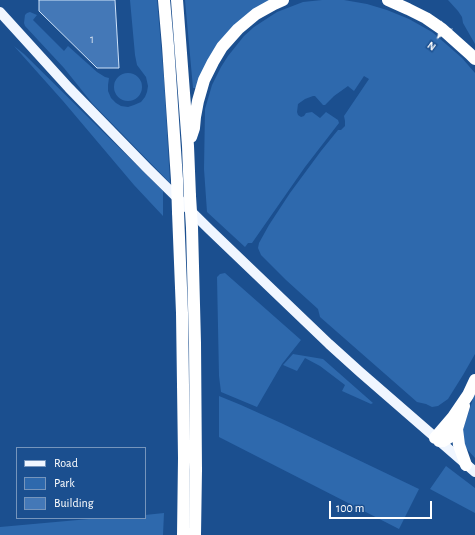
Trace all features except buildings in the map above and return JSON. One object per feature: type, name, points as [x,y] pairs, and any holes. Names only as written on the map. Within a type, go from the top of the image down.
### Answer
[{"type":"highway","points":[[164,0],[177,180],[182,314],[184,458],[183,535]]},
{"type":"highway","points":[[177,0],[188,146],[192,228],[195,359],[195,535]]},
{"type":"highway","points":[[188,146],[194,128],[198,101],[204,80],[222,47],[238,29],[256,14],[284,0]]},
{"type":"highway","points":[[388,1],[426,18],[442,29],[475,59]]},
{"type":"highway","points":[[437,440],[448,438],[457,429],[468,395],[475,380]]},
{"type":"highway","points":[[437,440],[468,395]]},
{"type":"highway","points":[[457,429],[459,445],[470,468]]},
{"type":"main road","points":[[0,12],[73,92],[210,230],[329,344],[470,468]]},
{"type":"green space","points":[[130,0],[157,0],[164,80],[170,183],[92,103],[64,68],[25,26],[24,23],[25,15],[27,13],[30,12],[37,15],[33,20],[64,51],[68,46],[97,72],[109,78],[108,91],[111,98],[121,106],[128,107],[141,102],[145,97],[148,86],[146,77],[137,65]]},
{"type":"green space","points":[[185,0],[272,0],[250,13],[198,88],[193,88]]},
{"type":"green space","points":[[344,0],[367,4],[409,19],[432,32],[462,58],[475,73],[475,354],[448,399],[438,406],[432,407],[417,402],[320,317],[318,309],[261,255],[258,248],[259,243],[269,225],[290,193],[338,130],[341,130],[345,126],[344,116],[369,79],[364,76],[354,91],[348,86],[334,96],[325,105],[323,105],[315,96],[305,99],[298,104],[297,112],[301,117],[306,113],[312,112],[320,118],[326,112],[338,120],[339,123],[305,167],[252,243],[248,243],[245,247],[207,212],[204,169],[205,109],[212,85],[221,67],[244,36],[254,27],[277,12],[303,2]]},
{"type":"green space","points":[[448,0],[475,0],[475,44],[463,23],[462,17]]},
{"type":"green space","points":[[14,46],[24,54],[163,191],[163,216],[134,185]]},
{"type":"green space","points":[[128,73],[138,77],[142,87],[138,97],[128,101],[118,97],[114,87],[118,77]]},
{"type":"green space","points":[[225,273],[301,340],[282,364],[257,407],[221,392],[219,376],[217,277],[220,274]]},
{"type":"green space","points":[[293,354],[323,359],[373,403],[371,404],[342,391],[345,385],[320,366],[305,358],[297,371],[283,365]]},
{"type":"green space","points":[[475,393],[475,458],[466,448],[462,432]]},
{"type":"green space","points":[[219,396],[281,423],[419,489],[399,529],[219,437]]},
{"type":"green space","points":[[446,466],[475,488],[475,513],[430,489]]},
{"type":"green space","points":[[164,513],[163,535],[0,535],[0,527],[89,519],[146,519],[146,515]]}]
